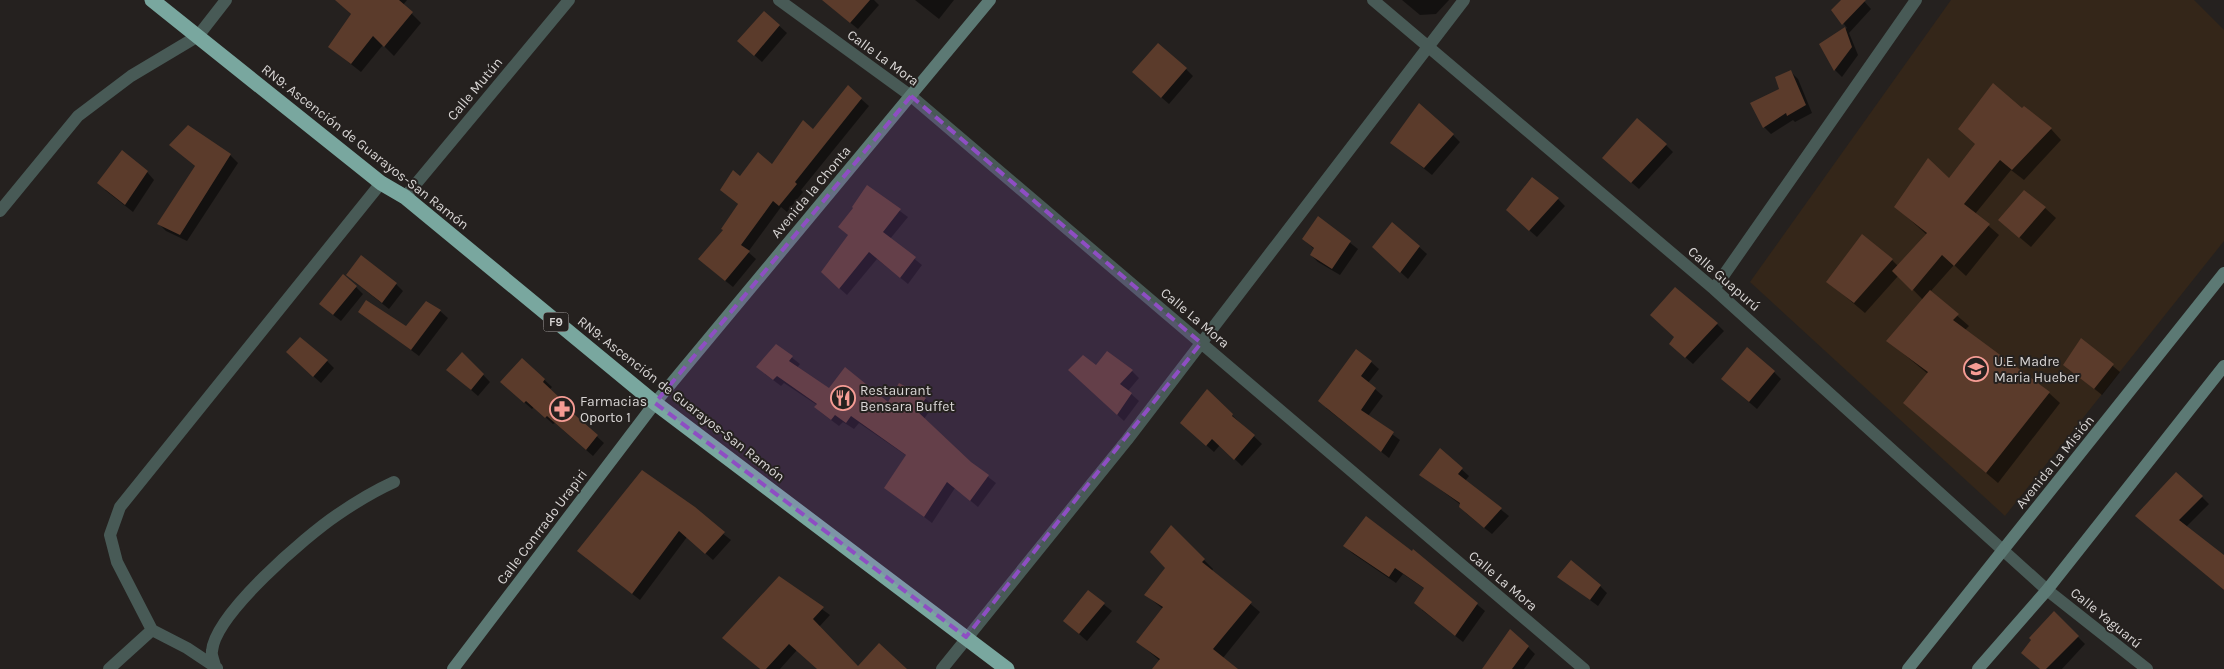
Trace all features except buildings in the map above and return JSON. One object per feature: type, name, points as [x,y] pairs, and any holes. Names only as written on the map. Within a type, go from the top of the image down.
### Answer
[{"type":"highway","name":"RN9: Ascención de Guarayos-San Ramón","points":[[152,0],[381,183],[405,197],[655,403],[1007,669]]},
{"type":"main road","name":"Avenida la Chonta","points":[[655,403],[990,0]]},
{"type":"main road","name":"Avenida La Misión","points":[[1908,669],[2224,273]]},
{"type":"main road","points":[[1978,669],[2047,590],[2224,366]]},
{"type":"main road","name":"Calle Conrrado Urapiri","points":[[453,669],[655,403]]},
{"type":"street","points":[[0,211],[78,116],[131,76],[198,36],[226,0]]},
{"type":"street","name":"Calle Mutún","points":[[405,197],[568,0]]},
{"type":"street","name":"Calle La Mora","points":[[779,0],[911,96],[1584,669]]},
{"type":"street","name":"Calle Guapurú","points":[[1373,0],[1714,289],[2047,590]]},
{"type":"street","points":[[942,669],[1127,440],[1464,0]]},
{"type":"street","points":[[1714,289],[1916,0]]},
{"type":"street","points":[[216,667],[187,648],[152,630],[117,562],[110,535],[120,507],[381,183]]},
{"type":"street","points":[[216,667],[212,651],[219,629],[245,596],[304,541],[336,516],[370,493],[394,482]]},
{"type":"street","name":"Calle Yaguarú","points":[[2047,590],[2147,669]]},
{"type":"street","points":[[109,669],[152,630]]},
{"type":"highlighted area","points":[[911,96],[1201,343],[966,637],[655,403]]},
{"type":"shaded area","points":[[1951,0],[2194,0],[2224,30],[2224,241],[2005,516],[1750,282]]},
{"type":"place","name":"U.E. Madre Maria Hueber","points":[[1976,369]]},
{"type":"place","name":"Restaurant Bensara Buffet","points":[[843,398]]},
{"type":"place","name":"Farmacias Oporto 1","points":[[562,409]]}]
